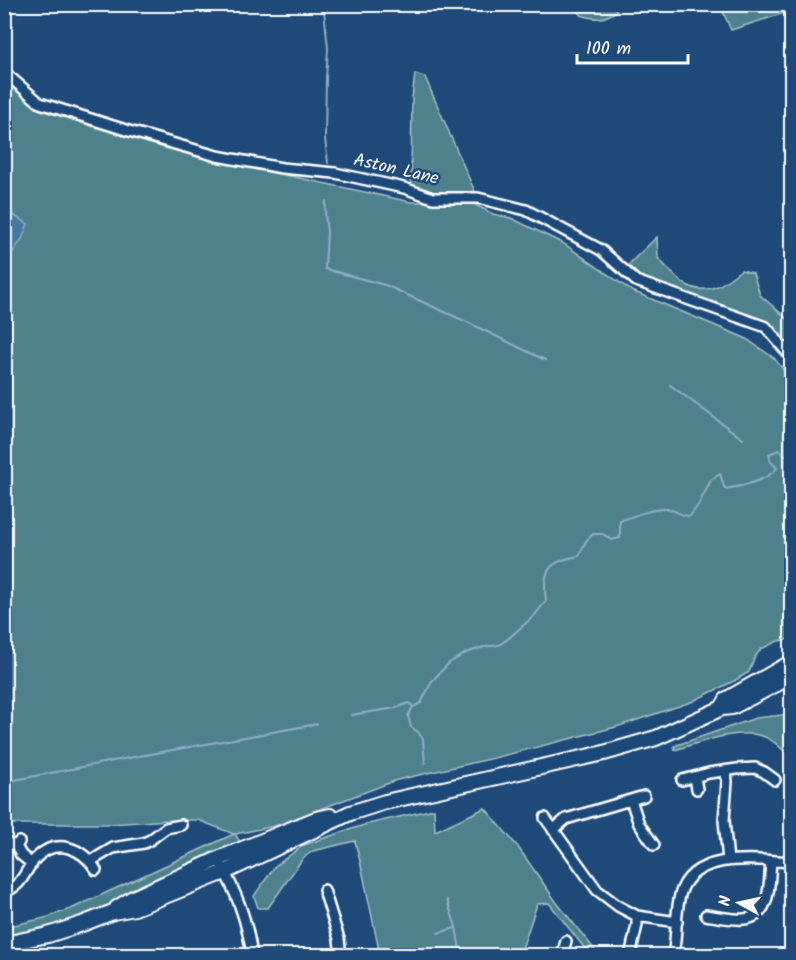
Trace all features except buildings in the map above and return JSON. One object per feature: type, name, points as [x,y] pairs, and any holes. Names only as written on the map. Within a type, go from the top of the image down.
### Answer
[{"type":"highway","points":[[113,912],[133,898],[218,859],[316,819],[604,753],[656,738],[722,708],[727,699],[748,693],[764,684],[792,662]]},
{"type":"highway","points":[[764,684],[792,676]]},
{"type":"highway","points":[[4,944],[48,935],[113,912],[135,908],[225,872],[350,813]]},
{"type":"street","name":"Aston Lane","points":[[4,72],[40,103],[217,156],[282,168],[335,173],[404,188],[433,198],[478,198],[526,210],[601,250],[636,281],[766,327],[792,358]]},
{"type":"street","points":[[682,780],[756,764],[775,780]]},
{"type":"street","points":[[726,771],[724,820],[728,861]]},
{"type":"street","points":[[695,777],[697,789]]},
{"type":"street","points":[[553,830],[566,819],[644,796]]},
{"type":"street","points":[[631,800],[637,819],[642,828],[651,832],[654,845]]},
{"type":"street","points":[[545,818],[597,890],[618,906],[637,916],[677,922]]},
{"type":"street","points":[[4,892],[23,879],[43,852],[66,847],[76,850],[93,865],[113,848],[141,844],[166,828],[181,825]]},
{"type":"street","points":[[5,842],[17,844],[21,855],[32,864]]},
{"type":"street","points":[[218,859],[235,891],[244,916],[252,956]]},
{"type":"street","points":[[673,956],[680,893],[688,879],[702,868],[715,863],[743,860],[792,862]]},
{"type":"street","points":[[706,915],[721,912],[741,919],[751,918],[762,911],[766,902],[771,861]]},
{"type":"street","points":[[324,890],[339,939],[341,956]]},
{"type":"street","points":[[332,913],[342,909]]},
{"type":"street","points":[[625,955],[637,916]]},
{"type":"street","points":[[562,956],[566,941]]},
{"type":"green space","points":[[578,5],[612,5],[617,11],[603,18],[591,18],[581,15]]},
{"type":"green space","points":[[720,5],[791,5],[791,11],[731,30]]},
{"type":"green space","points":[[415,74],[425,77],[475,192],[431,194],[411,186],[412,98]]},
{"type":"green space","points":[[4,75],[39,109],[126,136],[151,140],[202,157],[411,202],[474,204],[493,214],[511,218],[564,244],[632,291],[745,338],[774,358],[791,379],[791,639],[778,641],[761,649],[749,672],[691,702],[616,727],[397,780],[275,826],[235,834],[242,845],[72,922],[5,940],[5,927],[45,918],[73,908],[234,834],[198,820],[110,824],[5,824]]},
{"type":"green space","points":[[657,237],[658,258],[677,278],[691,287],[708,289],[718,286],[741,270],[753,273],[760,295],[791,322],[791,352],[767,326],[636,279],[625,270]]},
{"type":"green space","points":[[791,714],[791,758],[770,740],[752,734],[718,737],[675,750],[674,746],[756,718]]},
{"type":"green space","points":[[485,808],[518,847],[557,903],[599,955],[590,955],[549,903],[537,904],[520,955],[380,955],[355,841],[313,851],[303,858],[268,908],[258,908],[254,896],[275,866],[304,845],[364,825],[434,809],[435,831]]},
{"type":"water","points":[[8,212],[28,224],[22,239],[5,264],[5,216]]},
{"type":"waterway","points":[[328,4],[324,10],[328,49],[325,139],[328,163]]},
{"type":"waterway","points":[[326,201],[325,269],[385,285],[545,360]]},
{"type":"waterway","points":[[670,385],[743,439]]},
{"type":"waterway","points":[[425,763],[423,739],[411,727],[408,716],[413,707],[421,703],[432,681],[449,663],[466,653],[499,645],[534,616],[546,601],[545,582],[549,569],[560,561],[579,556],[586,541],[593,534],[603,534],[611,540],[620,538],[620,521],[655,510],[667,509],[690,516],[711,480],[720,474],[725,489],[746,485],[767,476],[777,468],[771,462],[769,454],[779,450],[786,456],[792,455]]},
{"type":"waterway","points":[[351,715],[396,708],[409,703],[413,707]]},
{"type":"waterway","points":[[4,782],[317,724]]},
{"type":"waterway","points":[[447,900],[456,927],[461,956]]},
{"type":"waterway","points":[[438,933],[455,928]]}]
